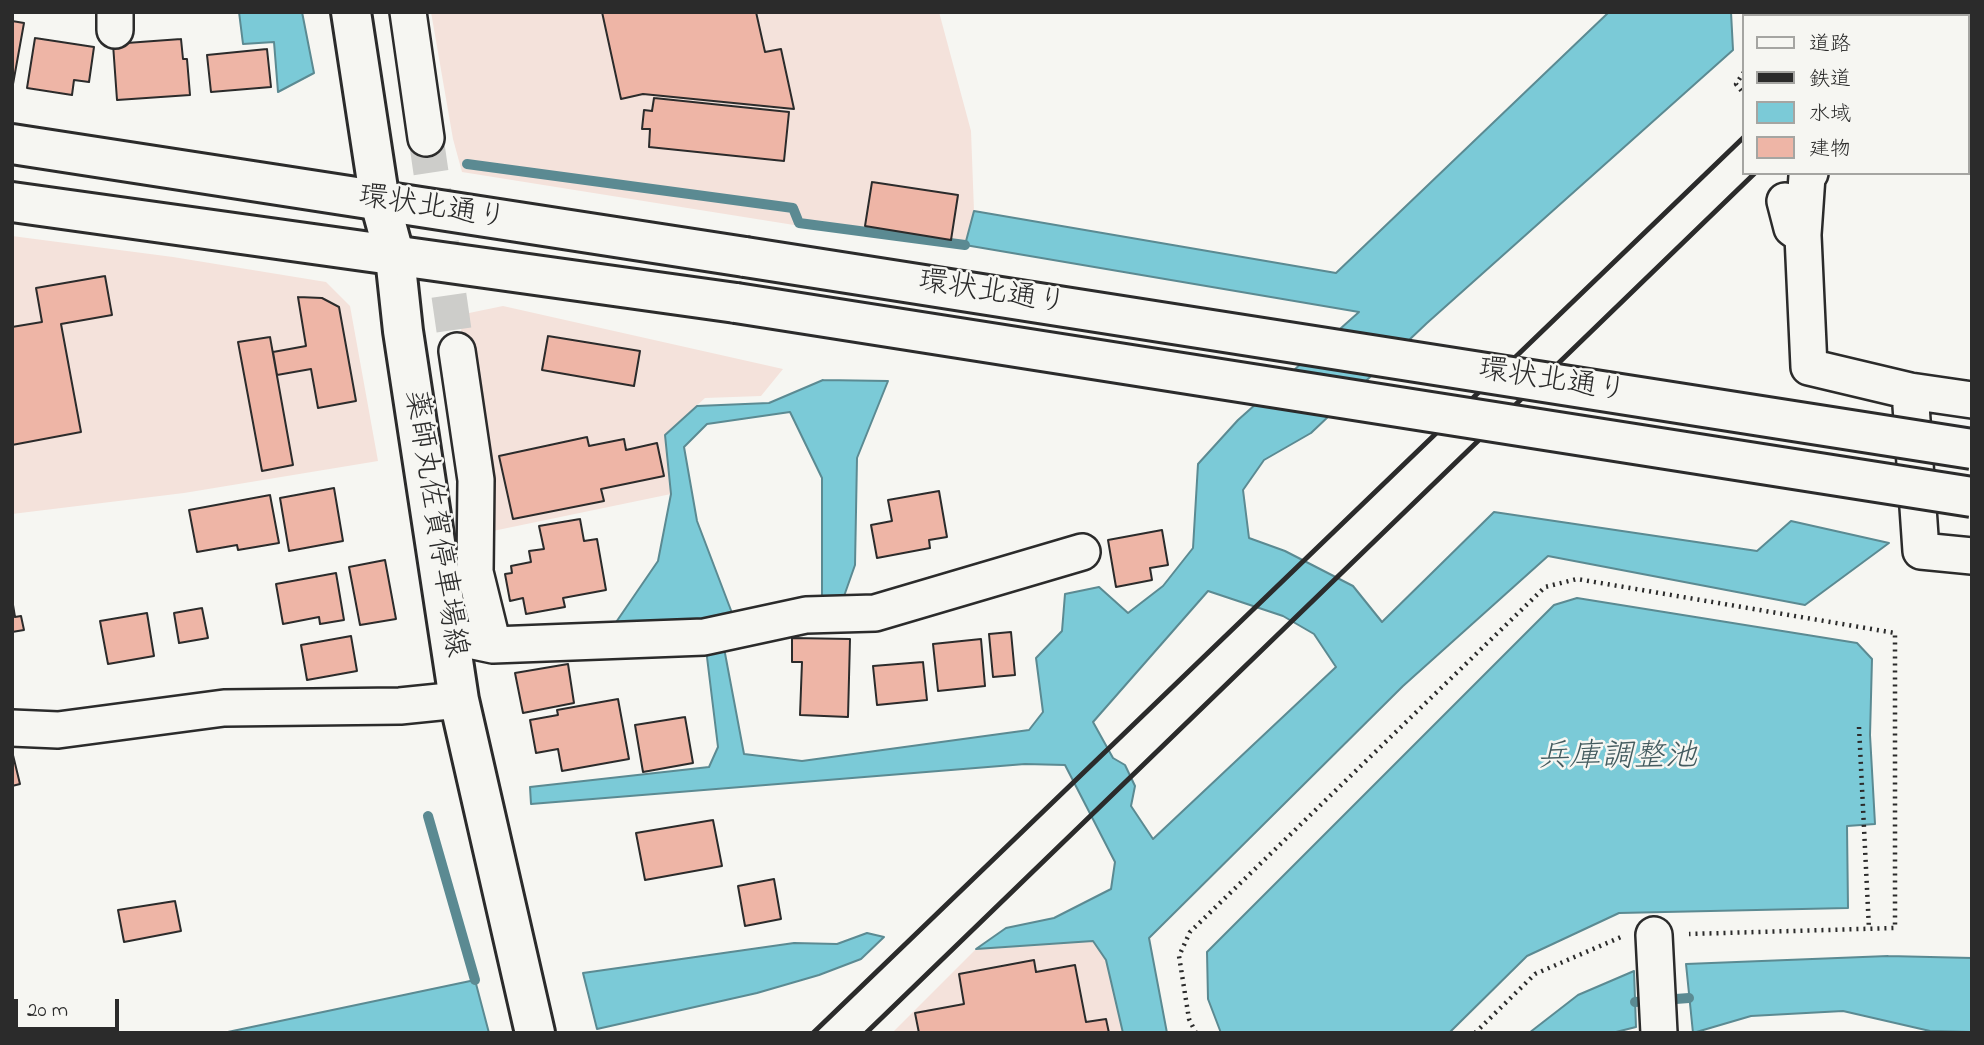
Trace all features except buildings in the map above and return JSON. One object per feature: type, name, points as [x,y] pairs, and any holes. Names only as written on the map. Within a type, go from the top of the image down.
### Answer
[{"type":"main road","name":"薬師丸佐賀停車場線","points":[[351,12],[380,202],[395,257],[403,331],[459,700],[535,1033]]},
{"type":"main road","name":"環状北通り","points":[[12,144],[1972,449]]},
{"type":"main road","name":"環状北通り","points":[[12,202],[736,303],[1972,497]]},
{"type":"street","points":[[408,12],[426,138]]},
{"type":"street","points":[[1808,175],[1803,236],[1810,367],[1910,391],[1972,400]]},
{"type":"street","points":[[1785,201],[1792,228],[1803,236]]},
{"type":"street","points":[[457,351],[475,481],[475,572],[493,645]]},
{"type":"street","points":[[1910,391],[1921,551],[1972,556]]},
{"type":"street","points":[[450,636],[493,645],[704,637],[806,615],[875,613],[1082,552]]},
{"type":"street","points":[[12,728],[58,730],[225,708],[400,706],[459,700]]},
{"type":"street","points":[[1654,935],[1659,1033]]},
{"type":"path","points":[[1742,75],[1736,84],[1742,92]]},
{"type":"path","points":[[1196,1033],[1189,1019],[1179,956],[1190,932],[1545,587],[1577,579],[1895,633],[1895,928],[1624,935],[1535,974],[1475,1033]]},
{"type":"path","points":[[1859,727],[1870,929]]},
{"type":"shaded area","points":[[431,12],[939,12],[971,131],[974,211],[965,245],[794,225],[462,172],[453,139]]},
{"type":"shaded area","points":[[12,236],[173,257],[326,282],[350,306],[378,461],[184,493],[12,514]]},
{"type":"shaded area","points":[[503,306],[783,369],[761,396],[705,398],[665,435],[671,494],[488,532],[488,477],[461,330],[469,313]]},
{"type":"shaded area","points":[[1093,941],[1106,960],[1123,1033],[892,1033],[976,949]]},
{"type":"water","points":[[239,12],[302,12],[314,73],[278,92],[274,42],[243,44]]},
{"type":"water","points":[[1609,12],[1731,12],[1733,50],[1427,323],[1311,433],[1264,460],[1243,490],[1249,538],[1285,551],[1353,586],[1382,622],[1494,512],[1757,551],[1791,521],[1889,543],[1805,605],[1548,556],[1403,686],[1149,938],[1167,1033],[1123,1033],[1106,960],[1093,941],[976,949],[1006,928],[1054,918],[1111,889],[1115,862],[1065,765],[1025,764],[531,804],[530,787],[709,767],[718,747],[706,649],[724,648],[744,754],[802,761],[1029,730],[1043,712],[1036,658],[1062,631],[1065,594],[1099,587],[1128,613],[1163,586],[1193,548],[1198,464],[1238,420],[1359,312],[965,245],[974,211],[1336,273]],"holes":[[[1208,591],[1283,616],[1314,634],[1336,667],[1153,839],[1131,806],[1135,786],[1125,765],[1113,758],[1093,722]]]},
{"type":"water","points":[[823,380],[888,381],[857,458],[855,565],[843,599],[822,599],[822,478],[790,412],[707,424],[684,447],[697,521],[732,613],[708,621],[610,631],[658,561],[671,494],[665,435],[697,406],[769,403]]},
{"type":"water","name":"兵庫調整池","points":[[1577,598],[1857,643],[1872,659],[1870,735],[1875,824],[1847,826],[1848,908],[1619,913],[1527,956],[1449,1033],[1221,1033],[1208,999],[1207,952],[1554,605]]},
{"type":"water","points":[[867,933],[884,937],[861,959],[819,975],[757,993],[597,1029],[583,973],[794,943],[837,944]]},
{"type":"water","points":[[1888,956],[1972,958],[1972,1032],[1930,1031],[1843,1011],[1751,1016],[1693,1033],[1686,964]]},
{"type":"water","points":[[1634,971],[1636,1027],[1612,1033],[1529,1033],[1578,995]]},
{"type":"water","points":[[475,980],[489,1033],[223,1033]]},
{"type":"waterway","points":[[467,164],[793,208],[799,223],[965,245]]},
{"type":"waterway","points":[[428,816],[475,980]]},
{"type":"waterway","points":[[1635,1002],[1689,998]]},
{"type":"tunnel","points":[[426,138],[457,351]]},
{"type":"railway","points":[[813,1033],[1742,139]]},
{"type":"railway","points":[[866,1033],[1753,175]]}]
